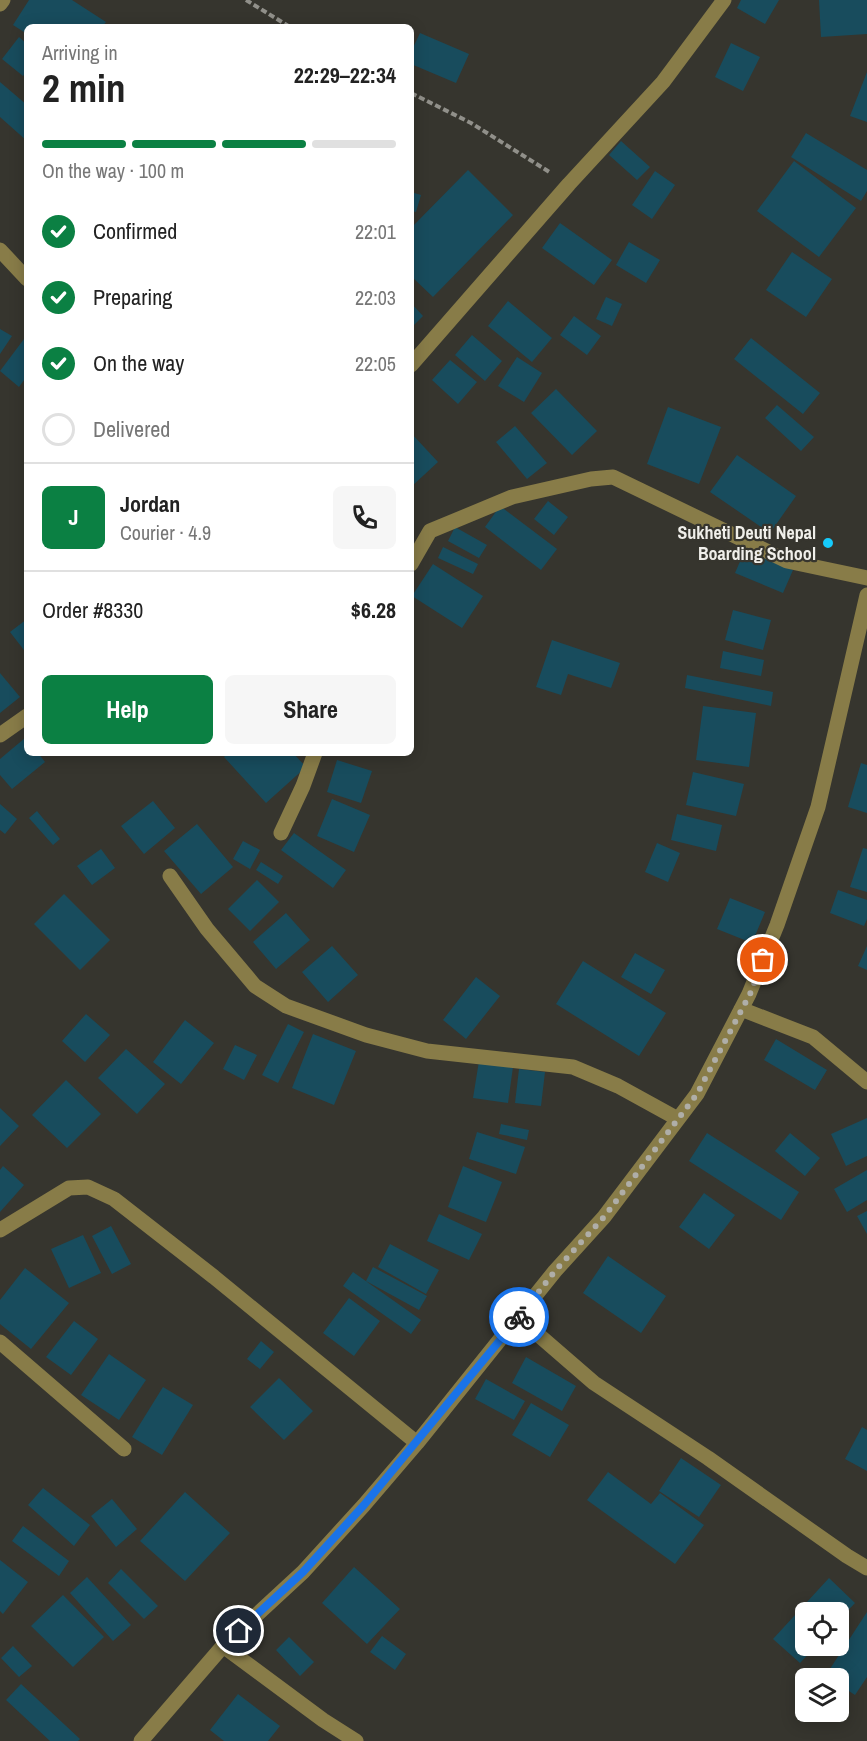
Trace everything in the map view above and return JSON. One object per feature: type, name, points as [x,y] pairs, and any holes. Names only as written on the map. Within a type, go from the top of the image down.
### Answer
[{"type":"street","points":[[0,4],[3,0]]},
{"type":"street","points":[[414,362],[569,184],[663,82],[724,0]]},
{"type":"street","points":[[0,250],[24,276]]},
{"type":"street","points":[[414,559],[430,531],[512,497],[591,479],[614,477],[787,561],[867,578]]},
{"type":"street","points":[[141,1741],[223,1646],[303,1572],[417,1443],[555,1271],[604,1217],[697,1094],[750,994],[818,807],[867,595]]},
{"type":"street","points":[[0,735],[24,718]]},
{"type":"street","points":[[281,833],[314,756]]},
{"type":"street","points":[[170,876],[207,929],[255,986],[286,1006],[366,1035],[427,1051],[573,1066],[618,1086],[678,1119]]},
{"type":"street","points":[[741,1010],[813,1037],[867,1082]]},
{"type":"street","points":[[0,1230],[69,1188],[88,1187],[114,1199],[214,1277],[417,1443]]},
{"type":"street","points":[[519,1317],[594,1383],[708,1458],[867,1568]]},
{"type":"street","points":[[0,1342],[124,1449]]},
{"type":"street","points":[[223,1646],[323,1720],[356,1741]]},
{"type":"path","points":[[246,0],[285,24]]},
{"type":"path","points":[[414,94],[471,123],[569,184]]},
{"type":"building","points":[[29,0],[72,0],[106,22],[104,24],[24,24],[24,32],[13,25]]},
{"type":"building","points":[[741,0],[779,0],[765,24],[737,8]]},
{"type":"building","points":[[819,0],[867,0],[867,34],[821,37]]},
{"type":"building","points":[[420,33],[469,54],[456,83],[414,65],[414,46]]},
{"type":"building","points":[[19,37],[24,41],[23,76],[2,59]]},
{"type":"building","points":[[731,43],[760,57],[743,91],[715,77]]},
{"type":"building","points":[[867,72],[867,122],[850,116]]},
{"type":"building","points":[[0,82],[24,102],[24,138],[0,117]]},
{"type":"building","points":[[806,133],[867,170],[867,191],[861,201],[791,157]]},
{"type":"building","points":[[621,141],[650,167],[637,180],[609,155]]},
{"type":"building","points":[[794,161],[856,208],[819,257],[757,211]]},
{"type":"building","points":[[468,170],[513,215],[433,297],[414,279],[414,225]]},
{"type":"building","points":[[655,171],[675,185],[652,219],[632,205]]},
{"type":"building","points":[[414,193],[421,195],[416,212],[414,212]]},
{"type":"building","points":[[560,223],[612,260],[594,285],[542,248]]},
{"type":"building","points":[[629,242],[660,260],[646,283],[616,265]]},
{"type":"building","points":[[792,252],[832,279],[806,317],[766,290]]},
{"type":"building","points":[[606,297],[622,304],[612,326],[596,319]]},
{"type":"building","points":[[508,301],[552,338],[532,362],[488,326]]},
{"type":"building","points":[[414,306],[423,316],[414,325]]},
{"type":"building","points":[[574,316],[601,336],[587,355],[560,335]]},
{"type":"building","points":[[0,329],[12,336],[0,354]]},
{"type":"building","points":[[472,335],[502,361],[485,381],[455,355]]},
{"type":"building","points":[[751,338],[820,393],[803,414],[734,359]]},
{"type":"building","points":[[24,339],[24,380],[19,387],[0,371]]},
{"type":"building","points":[[517,357],[542,373],[524,402],[498,386]]},
{"type":"building","points":[[450,360],[477,382],[458,404],[432,380]]},
{"type":"building","points":[[556,389],[597,431],[572,455],[531,413]]},
{"type":"building","points":[[777,405],[814,437],[801,451],[765,418]]},
{"type":"building","points":[[668,407],[721,427],[699,484],[647,464]]},
{"type":"building","points":[[515,426],[547,463],[527,479],[496,442]]},
{"type":"building","points":[[414,436],[438,462],[414,484]]},
{"type":"building","points":[[737,455],[796,496],[770,533],[710,492]]},
{"type":"building","points":[[548,501],[568,517],[554,535],[534,519]]},
{"type":"building","points":[[500,506],[557,549],[541,570],[485,527]]},
{"type":"building","points":[[455,527],[487,545],[479,558],[448,541]]},
{"type":"building","points":[[443,547],[478,564],[473,574],[438,558]]},
{"type":"building","points":[[745,550],[793,570],[783,593],[735,573]]},
{"type":"building","points":[[433,564],[483,596],[462,628],[414,597],[414,593]]},
{"type":"building","points":[[733,610],[771,620],[763,650],[725,640]]},
{"type":"building","points":[[24,621],[24,650],[10,632]]},
{"type":"building","points":[[552,640],[620,663],[611,688],[568,674],[561,695],[536,687]]},
{"type":"building","points":[[723,651],[764,660],[761,676],[720,668]]},
{"type":"building","points":[[0,673],[20,697],[0,713]]},
{"type":"building","points":[[687,675],[773,692],[771,706],[685,688]]},
{"type":"building","points":[[703,706],[756,713],[749,767],[696,760]]},
{"type":"building","points":[[24,739],[24,756],[40,756],[45,762],[12,789],[0,775],[0,759]]},
{"type":"building","points":[[296,756],[306,767],[266,803],[224,757]]},
{"type":"building","points":[[337,760],[372,771],[361,803],[327,792]]},
{"type":"building","points":[[861,763],[867,765],[867,813],[848,807]]},
{"type":"building","points":[[693,772],[744,784],[736,816],[686,805]]},
{"type":"building","points":[[332,799],[370,815],[354,852],[317,836]]},
{"type":"building","points":[[153,801],[175,828],[144,854],[121,826]]},
{"type":"building","points":[[0,804],[17,819],[5,834],[0,830]]},
{"type":"building","points":[[37,811],[60,839],[53,845],[29,818]]},
{"type":"building","points":[[677,814],[722,825],[716,851],[671,840]]},
{"type":"building","points":[[197,824],[233,867],[201,894],[164,851]]},
{"type":"building","points":[[294,833],[346,870],[333,888],[281,850]]},
{"type":"building","points":[[243,841],[260,850],[250,869],[233,859]]},
{"type":"building","points":[[657,843],[680,853],[668,882],[645,872]]},
{"type":"building","points":[[863,848],[867,849],[867,892],[850,887]]},
{"type":"building","points":[[101,849],[115,868],[92,885],[77,866]]},
{"type":"building","points":[[261,862],[283,876],[278,884],[256,870]]},
{"type":"building","points":[[257,880],[279,902],[250,931],[228,909]]},
{"type":"building","points":[[838,890],[867,900],[867,919],[864,926],[830,913]]},
{"type":"building","points":[[64,894],[110,940],[80,970],[34,924]]},
{"type":"building","points":[[730,898],[765,912],[752,943],[717,929]]},
{"type":"building","points":[[286,913],[310,940],[276,969],[253,942]]},
{"type":"building","points":[[332,946],[358,975],[328,1002],[302,972]]},
{"type":"building","points":[[867,946],[867,970],[858,966]]},
{"type":"building","points":[[635,953],[665,970],[651,994],[621,977]]},
{"type":"building","points":[[583,961],[666,1013],[639,1056],[556,1004]]},
{"type":"building","points":[[476,977],[500,996],[466,1039],[443,1020]]},
{"type":"building","points":[[86,1014],[110,1035],[85,1062],[62,1041]]},
{"type":"building","points":[[185,1020],[214,1043],[181,1084],[153,1062]]},
{"type":"building","points":[[288,1024],[304,1032],[278,1083],[262,1075]]},
{"type":"building","points":[[313,1034],[356,1051],[334,1105],[292,1088]]},
{"type":"building","points":[[776,1039],[827,1070],[815,1090],[764,1060]]},
{"type":"building","points":[[235,1045],[257,1055],[244,1080],[223,1069]]},
{"type":"building","points":[[126,1049],[165,1084],[137,1114],[98,1078]]},
{"type":"building","points":[[479,1061],[513,1067],[508,1103],[473,1098]]},
{"type":"building","points":[[519,1069],[545,1072],[541,1106],[515,1103]]},
{"type":"building","points":[[66,1080],[101,1114],[67,1148],[32,1115]]},
{"type":"building","points":[[0,1108],[19,1126],[0,1146]]},
{"type":"building","points":[[867,1118],[867,1156],[846,1166],[831,1134]]},
{"type":"building","points":[[501,1124],[529,1130],[527,1140],[499,1134]]},
{"type":"building","points":[[477,1132],[525,1147],[516,1174],[469,1159]]},
{"type":"building","points":[[707,1133],[799,1192],[781,1220],[689,1161]]},
{"type":"building","points":[[790,1133],[820,1158],[805,1176],[775,1151]]},
{"type":"building","points":[[3,1166],[24,1185],[0,1212],[0,1170]]},
{"type":"building","points":[[463,1166],[502,1182],[486,1222],[448,1207]]},
{"type":"building","points":[[867,1170],[867,1200],[847,1212],[834,1189]]},
{"type":"building","points":[[704,1193],[735,1215],[709,1249],[679,1227]]},
{"type":"building","points":[[867,1211],[867,1234],[857,1216]]},
{"type":"building","points":[[439,1214],[482,1234],[469,1260],[427,1241]]},
{"type":"building","points":[[111,1226],[131,1264],[112,1274],[92,1236]]},
{"type":"building","points":[[83,1235],[101,1273],[69,1288],[51,1249]]},
{"type":"building","points":[[390,1244],[439,1270],[426,1294],[378,1267]]},
{"type":"building","points":[[608,1256],[666,1296],[641,1333],[583,1293]]},
{"type":"building","points":[[373,1267],[427,1296],[419,1310],[366,1281]]},
{"type":"building","points":[[25,1268],[69,1303],[31,1349],[0,1324],[0,1300]]},
{"type":"building","points":[[353,1272],[421,1320],[411,1334],[343,1286]]},
{"type":"building","points":[[349,1298],[380,1321],[354,1356],[323,1333]]},
{"type":"building","points":[[74,1321],[98,1339],[71,1375],[46,1357]]},
{"type":"building","points":[[261,1341],[274,1352],[260,1369],[247,1359]]},
{"type":"building","points":[[109,1354],[146,1380],[119,1420],[81,1395]]},
{"type":"building","points":[[526,1357],[576,1386],[562,1411],[512,1383]]},
{"type":"building","points":[[279,1378],[313,1411],[284,1440],[250,1407]]},
{"type":"building","points":[[486,1379],[525,1401],[514,1420],[475,1399]]},
{"type":"building","points":[[163,1387],[193,1405],[162,1455],[132,1437]]},
{"type":"building","points":[[531,1403],[569,1425],[550,1457],[512,1435]]},
{"type":"building","points":[[862,1427],[867,1430],[867,1471],[845,1459]]},
{"type":"building","points":[[681,1458],[721,1485],[699,1517],[659,1491]]},
{"type":"building","points":[[608,1472],[651,1504],[660,1493],[704,1525],[675,1564],[587,1500]]},
{"type":"building","points":[[43,1488],[90,1525],[74,1546],[28,1505]]},
{"type":"building","points":[[185,1492],[230,1533],[185,1581],[140,1541]]},
{"type":"building","points":[[112,1499],[137,1529],[116,1547],[91,1516]]},
{"type":"building","points":[[23,1526],[69,1561],[59,1576],[12,1541]]},
{"type":"building","points":[[0,1560],[28,1582],[3,1614],[0,1611]]},
{"type":"building","points":[[354,1567],[400,1609],[367,1644],[322,1603]]},
{"type":"building","points":[[121,1569],[158,1606],[144,1619],[108,1583]]},
{"type":"building","points":[[87,1577],[131,1625],[113,1641],[70,1593]]},
{"type":"building","points":[[829,1578],[855,1603],[849,1609],[849,1602],[807,1602]]},
{"type":"building","points":[[63,1595],[104,1637],[73,1667],[31,1626]]},
{"type":"building","points":[[867,1612],[867,1677],[855,1695],[849,1691],[849,1668],[831,1668],[838,1656],[849,1656],[849,1640]]},
{"type":"building","points":[[795,1615],[795,1656],[807,1656],[800,1663],[773,1639]]},
{"type":"building","points":[[382,1636],[406,1654],[395,1670],[370,1652]]},
{"type":"building","points":[[289,1637],[314,1662],[300,1676],[276,1650]]},
{"type":"building","points":[[13,1646],[32,1666],[19,1677],[1,1658]]},
{"type":"building","points":[[21,1684],[80,1739],[78,1741],[50,1741],[6,1700]]},
{"type":"building","points":[[238,1694],[280,1726],[268,1741],[224,1741],[210,1730]]},
{"type":"way so far","points":[[519,1317],[555,1271],[604,1217],[697,1094],[750,994],[763,960]]},
{"type":"place","name":"Sukheti Deuti Nepal Boarding School","points":[[828,543]]},
{"type":"route","points":[[239,1631],[303,1572],[364,1505],[519,1317]]}]
